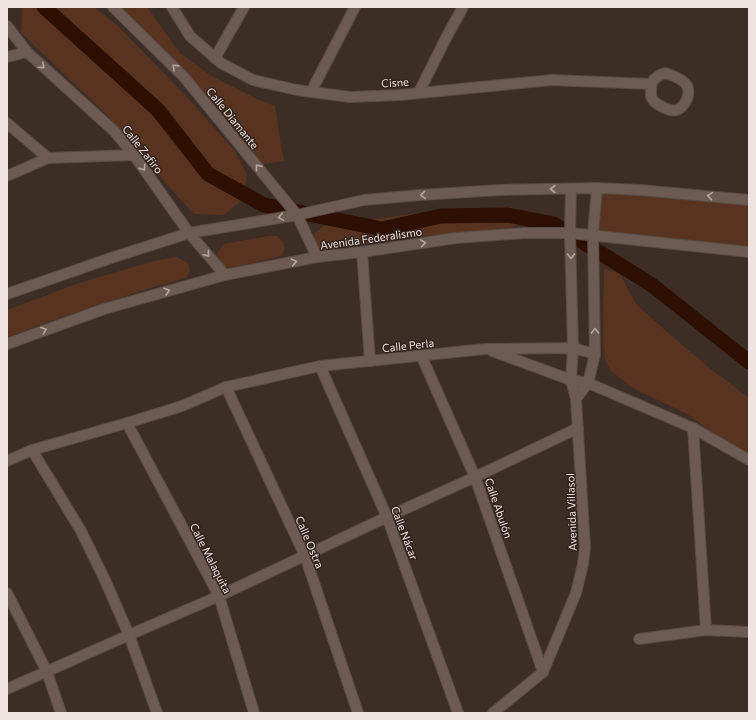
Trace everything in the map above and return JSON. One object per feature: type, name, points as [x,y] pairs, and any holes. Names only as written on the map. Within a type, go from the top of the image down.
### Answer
[{"type":"street","name":"Calle Diamante","points":[[113,7],[184,77],[297,215],[317,257]]},
{"type":"street","name":"Cisne","points":[[172,7],[190,36],[221,63],[253,80],[297,90],[350,97],[400,95],[552,80],[651,84]]},
{"type":"street","points":[[215,58],[244,7]]},
{"type":"street","points":[[311,92],[355,7]]},
{"type":"street","points":[[419,92],[463,7]]},
{"type":"street","name":"Calle Zafiro","points":[[7,26],[27,52],[114,131],[134,155],[189,233],[225,275]]},
{"type":"street","points":[[7,57],[27,52]]},
{"type":"street","points":[[7,123],[48,158]]},
{"type":"street","points":[[7,176],[48,158],[134,155]]},
{"type":"street","points":[[7,294],[189,233],[297,215],[364,200],[500,190],[597,188],[640,190],[749,200]]},
{"type":"street","points":[[576,399],[588,383],[595,354],[592,234],[597,188]]},
{"type":"street","name":"Avenida Villasol","points":[[493,713],[542,672],[576,593],[583,564],[585,548],[578,428],[576,399],[571,380],[573,348],[570,233],[571,189]]},
{"type":"street","name":"Avenida Federalismo","points":[[7,344],[104,309],[225,275],[317,257],[456,238],[524,233],[592,234],[749,252]]},
{"type":"street","points":[[362,252],[370,361]]},
{"type":"street","name":"Calle Perla","points":[[7,462],[32,450],[182,406],[226,387],[320,366],[485,349],[573,348],[595,354]]},
{"type":"street","points":[[485,349],[571,380],[588,383],[693,428],[749,460]]},
{"type":"street","name":"Calle Abulón","points":[[421,355],[475,477],[542,672]]},
{"type":"street","name":"Calle Nácar","points":[[320,366],[387,517],[458,713]]},
{"type":"street","name":"Calle Ostra","points":[[226,387],[305,556],[358,713]]},
{"type":"street","name":"Calle Malaquita","points":[[127,423],[219,596],[254,713]]},
{"type":"street","points":[[7,689],[219,596],[578,428]]},
{"type":"street","points":[[693,428],[706,630]]},
{"type":"street","points":[[32,450],[81,531],[105,580],[129,635],[157,713]]},
{"type":"street","points":[[7,593],[47,672],[61,713]]},
{"type":"street","points":[[639,639],[706,630],[749,632]]},
{"type":"shaded area","points":[[22,7],[94,7],[118,26],[186,96],[234,150],[247,174],[243,199],[224,215],[194,214],[105,113],[21,33]]},
{"type":"shaded area","points":[[121,7],[147,7],[180,53],[213,77],[257,99],[275,106],[284,161],[263,164],[200,88]]},
{"type":"shaded area","points":[[597,189],[749,201],[749,252],[593,234]]},
{"type":"shaded area","points":[[511,207],[520,210],[524,222],[510,228],[392,239],[322,251],[314,241],[315,233],[324,226],[427,212]]},
{"type":"shaded area","points":[[268,236],[277,236],[283,242],[285,249],[282,255],[228,269],[218,261],[216,257],[217,253],[224,244]]},
{"type":"shaded area","points":[[176,257],[188,263],[190,270],[187,277],[51,321],[7,337],[7,310],[79,283],[154,261]]},
{"type":"shaded area","points":[[604,268],[620,274],[636,304],[707,366],[749,398],[749,457],[731,447],[687,414],[633,388],[611,371],[604,358],[603,346]]},
{"type":"waterway","points":[[44,7],[158,110],[208,174],[264,205],[382,229],[441,216],[508,215],[554,224],[652,285],[749,362]]}]
